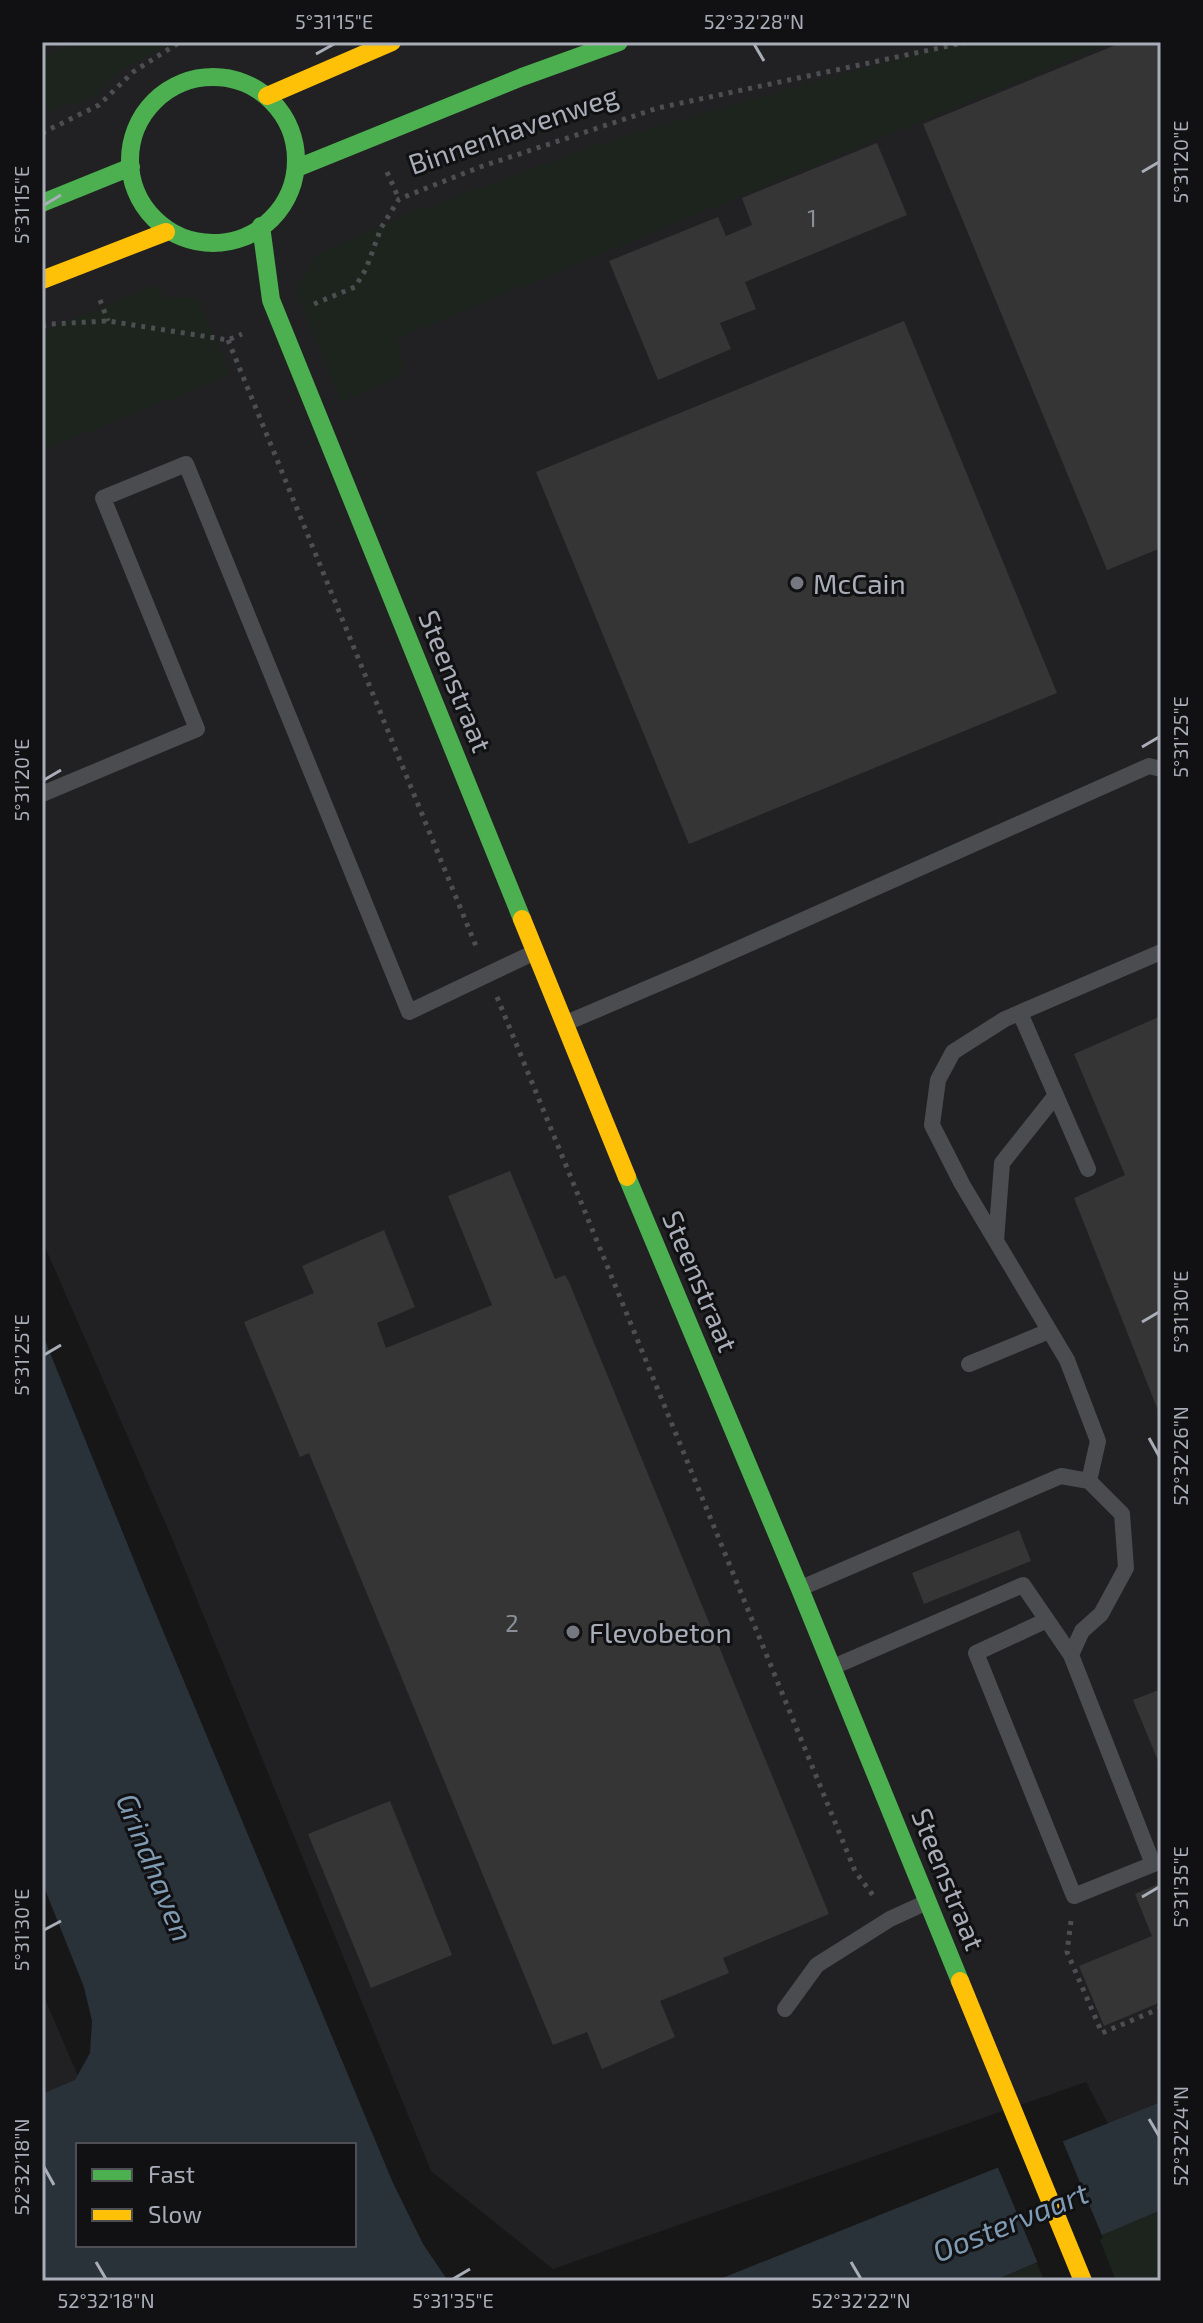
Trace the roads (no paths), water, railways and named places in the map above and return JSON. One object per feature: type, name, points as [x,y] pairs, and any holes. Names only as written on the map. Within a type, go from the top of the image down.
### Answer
[{"type":"street","points":[[267,96],[392,42]]},
{"type":"street","name":"Binnenhavenweg","points":[[297,168],[522,77],[619,42]]},
{"type":"street","points":[[210,78],[240,81],[267,96],[285,116],[295,141],[297,168],[285,201],[261,226],[238,237],[210,244],[192,242],[166,232],[149,213],[132,178],[131,146],[144,112],[179,85],[210,78]]},
{"type":"street","points":[[42,203],[131,167]]},
{"type":"street","name":"Steenstraat","points":[[261,226],[271,300],[564,1023],[1083,2281]]},
{"type":"street","points":[[42,280],[166,232]]},
{"type":"street","points":[[210,244],[231,262]]},
{"type":"street","name":"Steenstraat","points":[[251,281],[271,300]]},
{"type":"lane","points":[[42,794],[197,729],[103,498],[186,464],[409,1012],[536,952]]},
{"type":"lane","points":[[564,1023],[1149,766],[1161,769]]},
{"type":"lane","points":[[1089,1481],[1098,1441],[1067,1360],[962,1184],[932,1125],[938,1080],[953,1052],[1005,1019],[1161,952]]},
{"type":"lane","points":[[1020,1013],[1088,1169]]},
{"type":"lane","points":[[996,1241],[1002,1163],[1056,1095]]},
{"type":"lane","points":[[969,1364],[1049,1331]]},
{"type":"lane","points":[[800,1589],[1061,1476],[1089,1481],[1122,1514],[1126,1568],[1101,1614],[1082,1631],[1071,1655]]},
{"type":"lane","points":[[832,1668],[1023,1585],[1047,1620],[1071,1655],[1128,1805],[1157,1862],[1074,1896],[976,1653],[1047,1620]]},
{"type":"lane","points":[[785,2009],[817,1965],[890,1919],[928,1901]]},
{"type":"water","name":"Grindhaven","points":[[42,1333],[393,2183],[423,2244],[448,2281],[42,2281],[42,2094],[75,2080],[90,2053],[92,2021],[84,1987],[42,1882]]},
{"type":"water","name":"Oostervaart","points":[[1161,2102],[1161,2210],[993,2281],[715,2281]]},
{"type":"place","name":"McCain","points":[[797,583]]},
{"type":"place","name":"Flevobeton","points":[[573,1632]]}]
